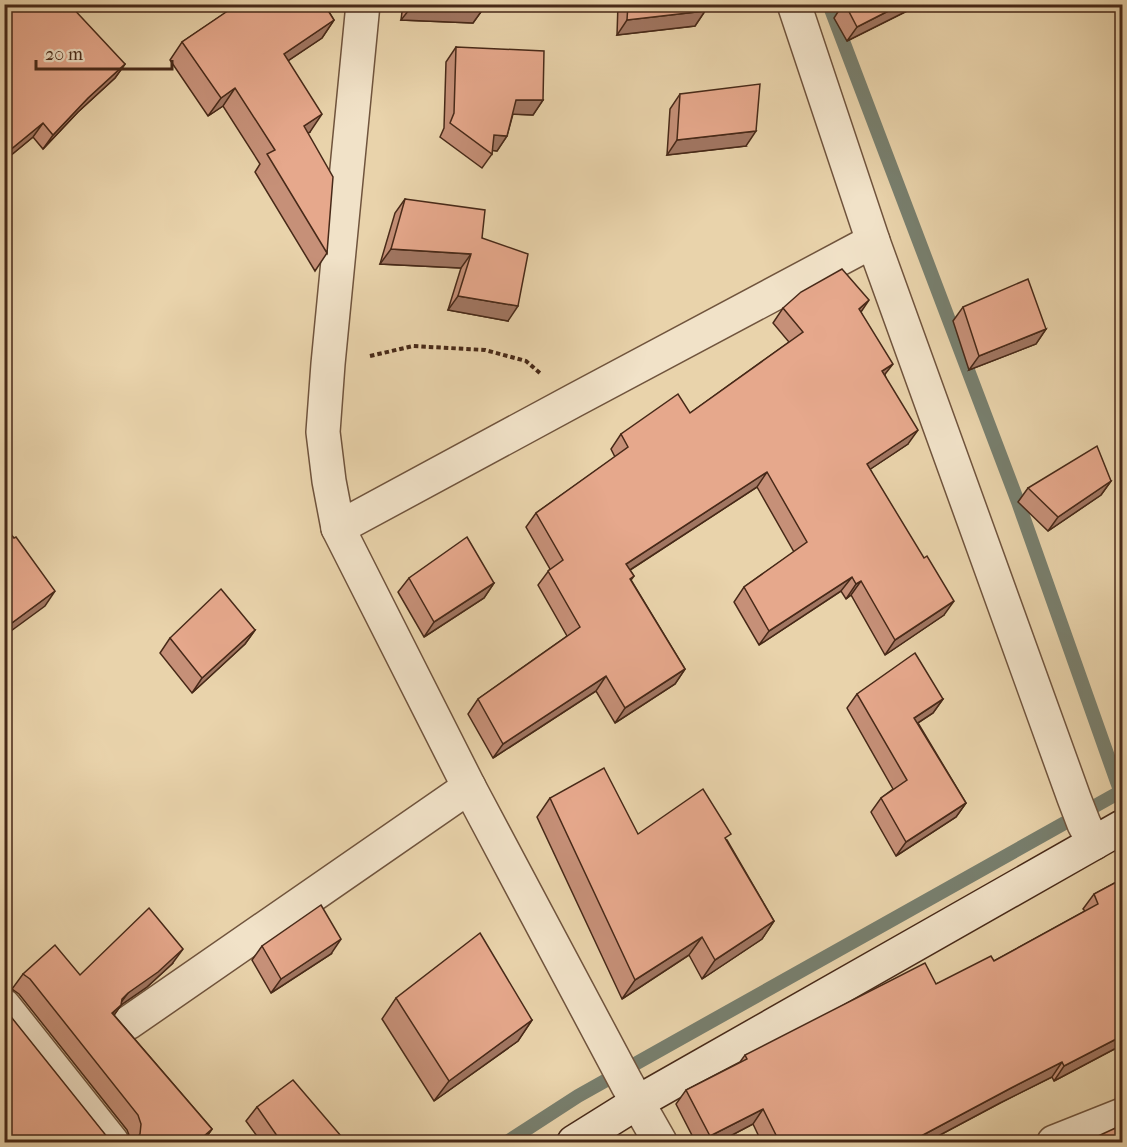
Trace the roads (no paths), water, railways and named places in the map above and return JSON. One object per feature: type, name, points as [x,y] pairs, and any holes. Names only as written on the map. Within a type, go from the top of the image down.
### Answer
[{"type":"street","points":[[363,4],[323,432],[328,481],[338,528],[469,787],[660,1143]]},
{"type":"street","points":[[574,1143],[632,1093],[1097,825],[873,241],[794,4]]},
{"type":"street","points":[[338,528],[873,241]]},
{"type":"street","points":[[128,1023],[469,787]]},
{"type":"street","points":[[4,1006],[112,1143]]},
{"type":"street","points":[[1054,1143],[1122,1115]]},
{"type":"waterway","points":[[829,4],[1018,502],[1122,796]]},
{"type":"waterway","points":[[507,1142],[578,1096],[1120,792]]}]
